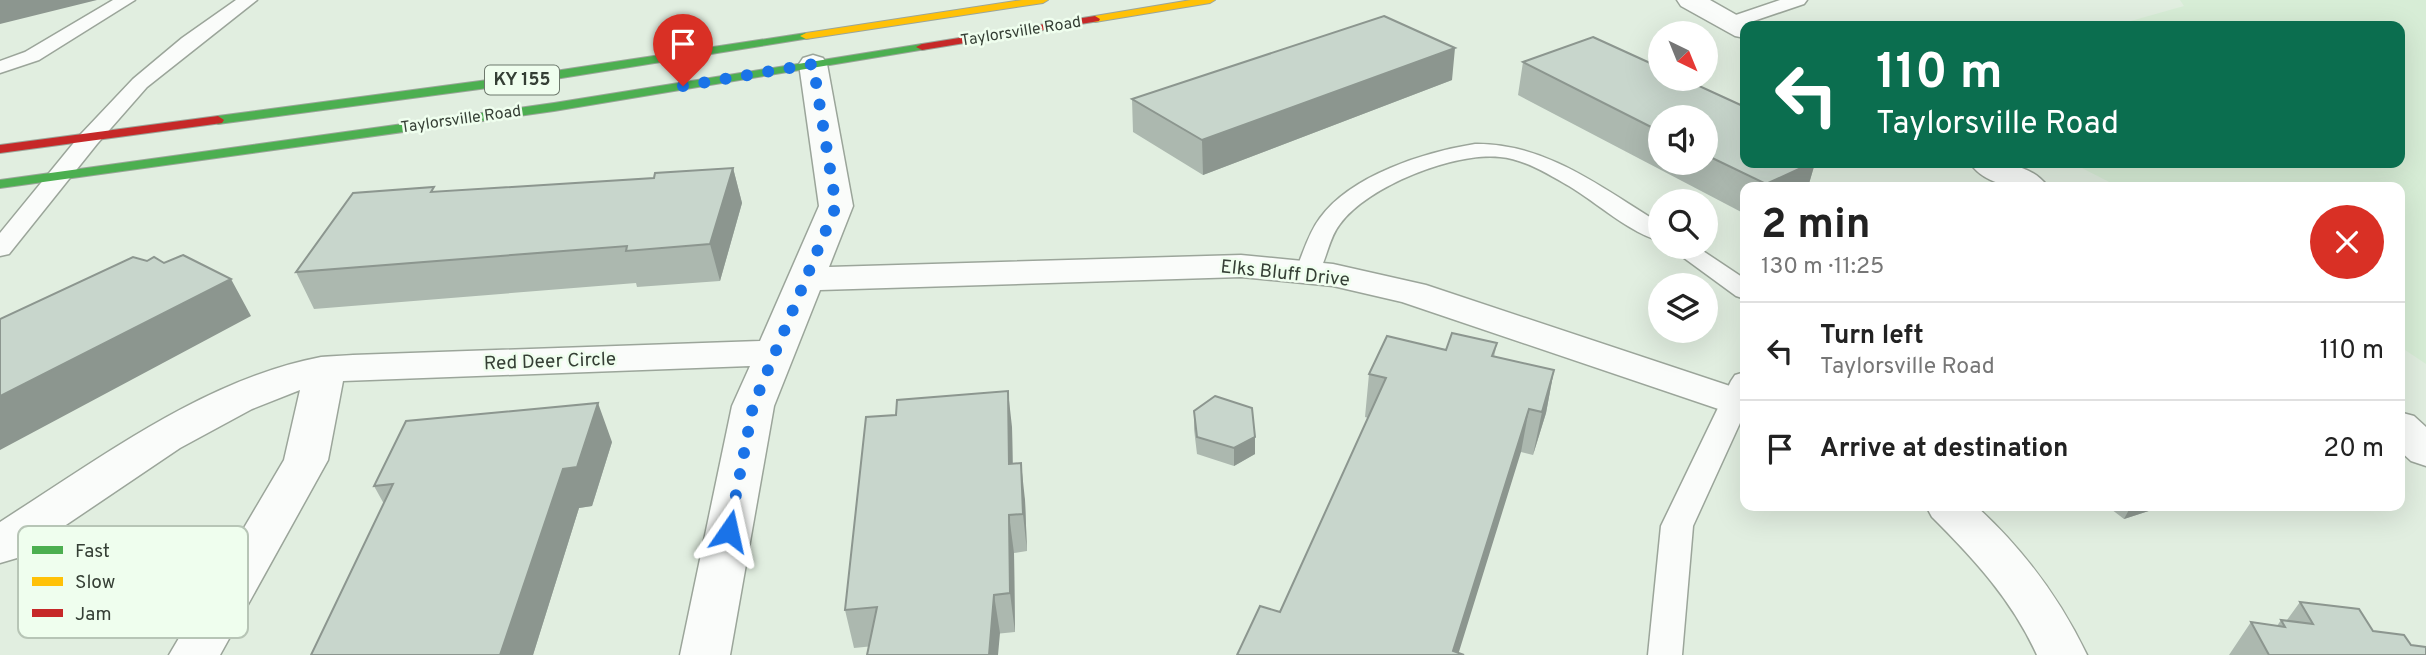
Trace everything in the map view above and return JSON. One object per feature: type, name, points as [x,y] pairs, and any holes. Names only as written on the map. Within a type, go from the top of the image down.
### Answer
[{"type":"main road","name":"Taylorsville Road","points":[[0,149],[555,75],[1043,0]]},
{"type":"main road","name":"Taylorsville Road","points":[[0,184],[554,107],[1210,0]]},
{"type":"street","points":[[1690,0],[1738,27]]},
{"type":"street","points":[[705,655],[753,406],[836,206],[813,64]]},
{"type":"street","points":[[1995,168],[2022,182]]},
{"type":"street","name":"Elks Bluff Drive","points":[[805,279],[1241,266],[1307,272],[1413,293],[1740,396]]},
{"type":"street","name":"Red Deer Circle","points":[[29,526],[157,442],[204,416],[289,379],[325,369],[364,365],[392,368],[775,353]]},
{"type":"street","points":[[248,561],[306,460],[325,369]]},
{"type":"street","points":[[2405,432],[2426,451]]},
{"type":"street","points":[[1953,511],[2000,555],[2045,616],[2062,655]]},
{"type":"street","name":"Red Deer Circle","points":[[0,545],[18,533]]},
{"type":"street","points":[[194,655],[204,638]]},
{"type":"lane","points":[[0,67],[32,56],[126,0]]},
{"type":"lane","points":[[0,249],[61,177],[89,139],[140,83],[189,42],[248,0]]},
{"type":"lane","points":[[1751,21],[1798,0]]},
{"type":"lane","points":[[1307,272],[1334,216],[1385,181],[1431,160],[1469,149],[1519,154],[1564,174],[1648,226]]},
{"type":"lane","points":[[1699,259],[1740,287]]},
{"type":"lane","points":[[1665,655],[1677,526],[1740,398]]},
{"type":"shaded area","points":[[2180,0],[2426,0],[2426,364],[2405,350],[2405,182],[2109,182],[2082,168],[2405,168],[2405,21],[2131,21],[2184,6]]},
{"type":"building","points":[[1384,16],[1455,48],[1202,140],[1132,99]]},
{"type":"building","points":[[1593,37],[1648,62],[1648,91],[1710,91],[1740,105],[1740,168],[1801,168],[1770,182],[1762,182],[1718,161],[1718,105],[1648,105],[1648,125],[1523,62]]},
{"type":"building","points":[[733,168],[710,244],[626,251],[627,246],[296,272],[353,193],[434,187],[431,192],[654,178],[655,173]]},
{"type":"building","points":[[183,255],[231,279],[0,396],[0,319],[133,257],[147,261],[154,257],[164,263]]},
{"type":"building","points":[[1452,333],[1497,343],[1492,356],[1554,370],[1542,412],[1529,409],[1453,651],[1464,655],[1237,655],[1260,606],[1280,612],[1386,378],[1369,374],[1387,336],[1446,350]]},
{"type":"building","points":[[1008,391],[1009,464],[1021,463],[1023,514],[1009,515],[1010,593],[994,595],[989,655],[867,655],[877,607],[845,610],[866,417],[896,415],[897,400]]},
{"type":"building","points":[[1215,396],[1252,408],[1255,437],[1234,448],[1197,437],[1194,411]]},
{"type":"building","points":[[598,403],[577,467],[563,469],[500,655],[311,655],[393,484],[374,486],[406,421]]},
{"type":"building","points":[[2300,602],[2359,609],[2373,631],[2404,635],[2411,645],[2426,647],[2426,655],[2269,655],[2251,622],[2285,627],[2281,620],[2313,624]]},
{"type":"traffic: fast","points":[[218,120],[555,75],[806,36]]},
{"type":"traffic: fast","points":[[0,184],[554,107],[922,47]]},
{"type":"traffic: slow","points":[[806,36],[1043,0]]},
{"type":"traffic: slow","points":[[1095,19],[1210,0]]},
{"type":"traffic: jam","points":[[922,47],[1095,19]]},
{"type":"traffic: jam","points":[[0,149],[218,120]]},
{"type":"route","points":[[683,86],[813,64],[836,206],[753,406],[729,531]]}]
